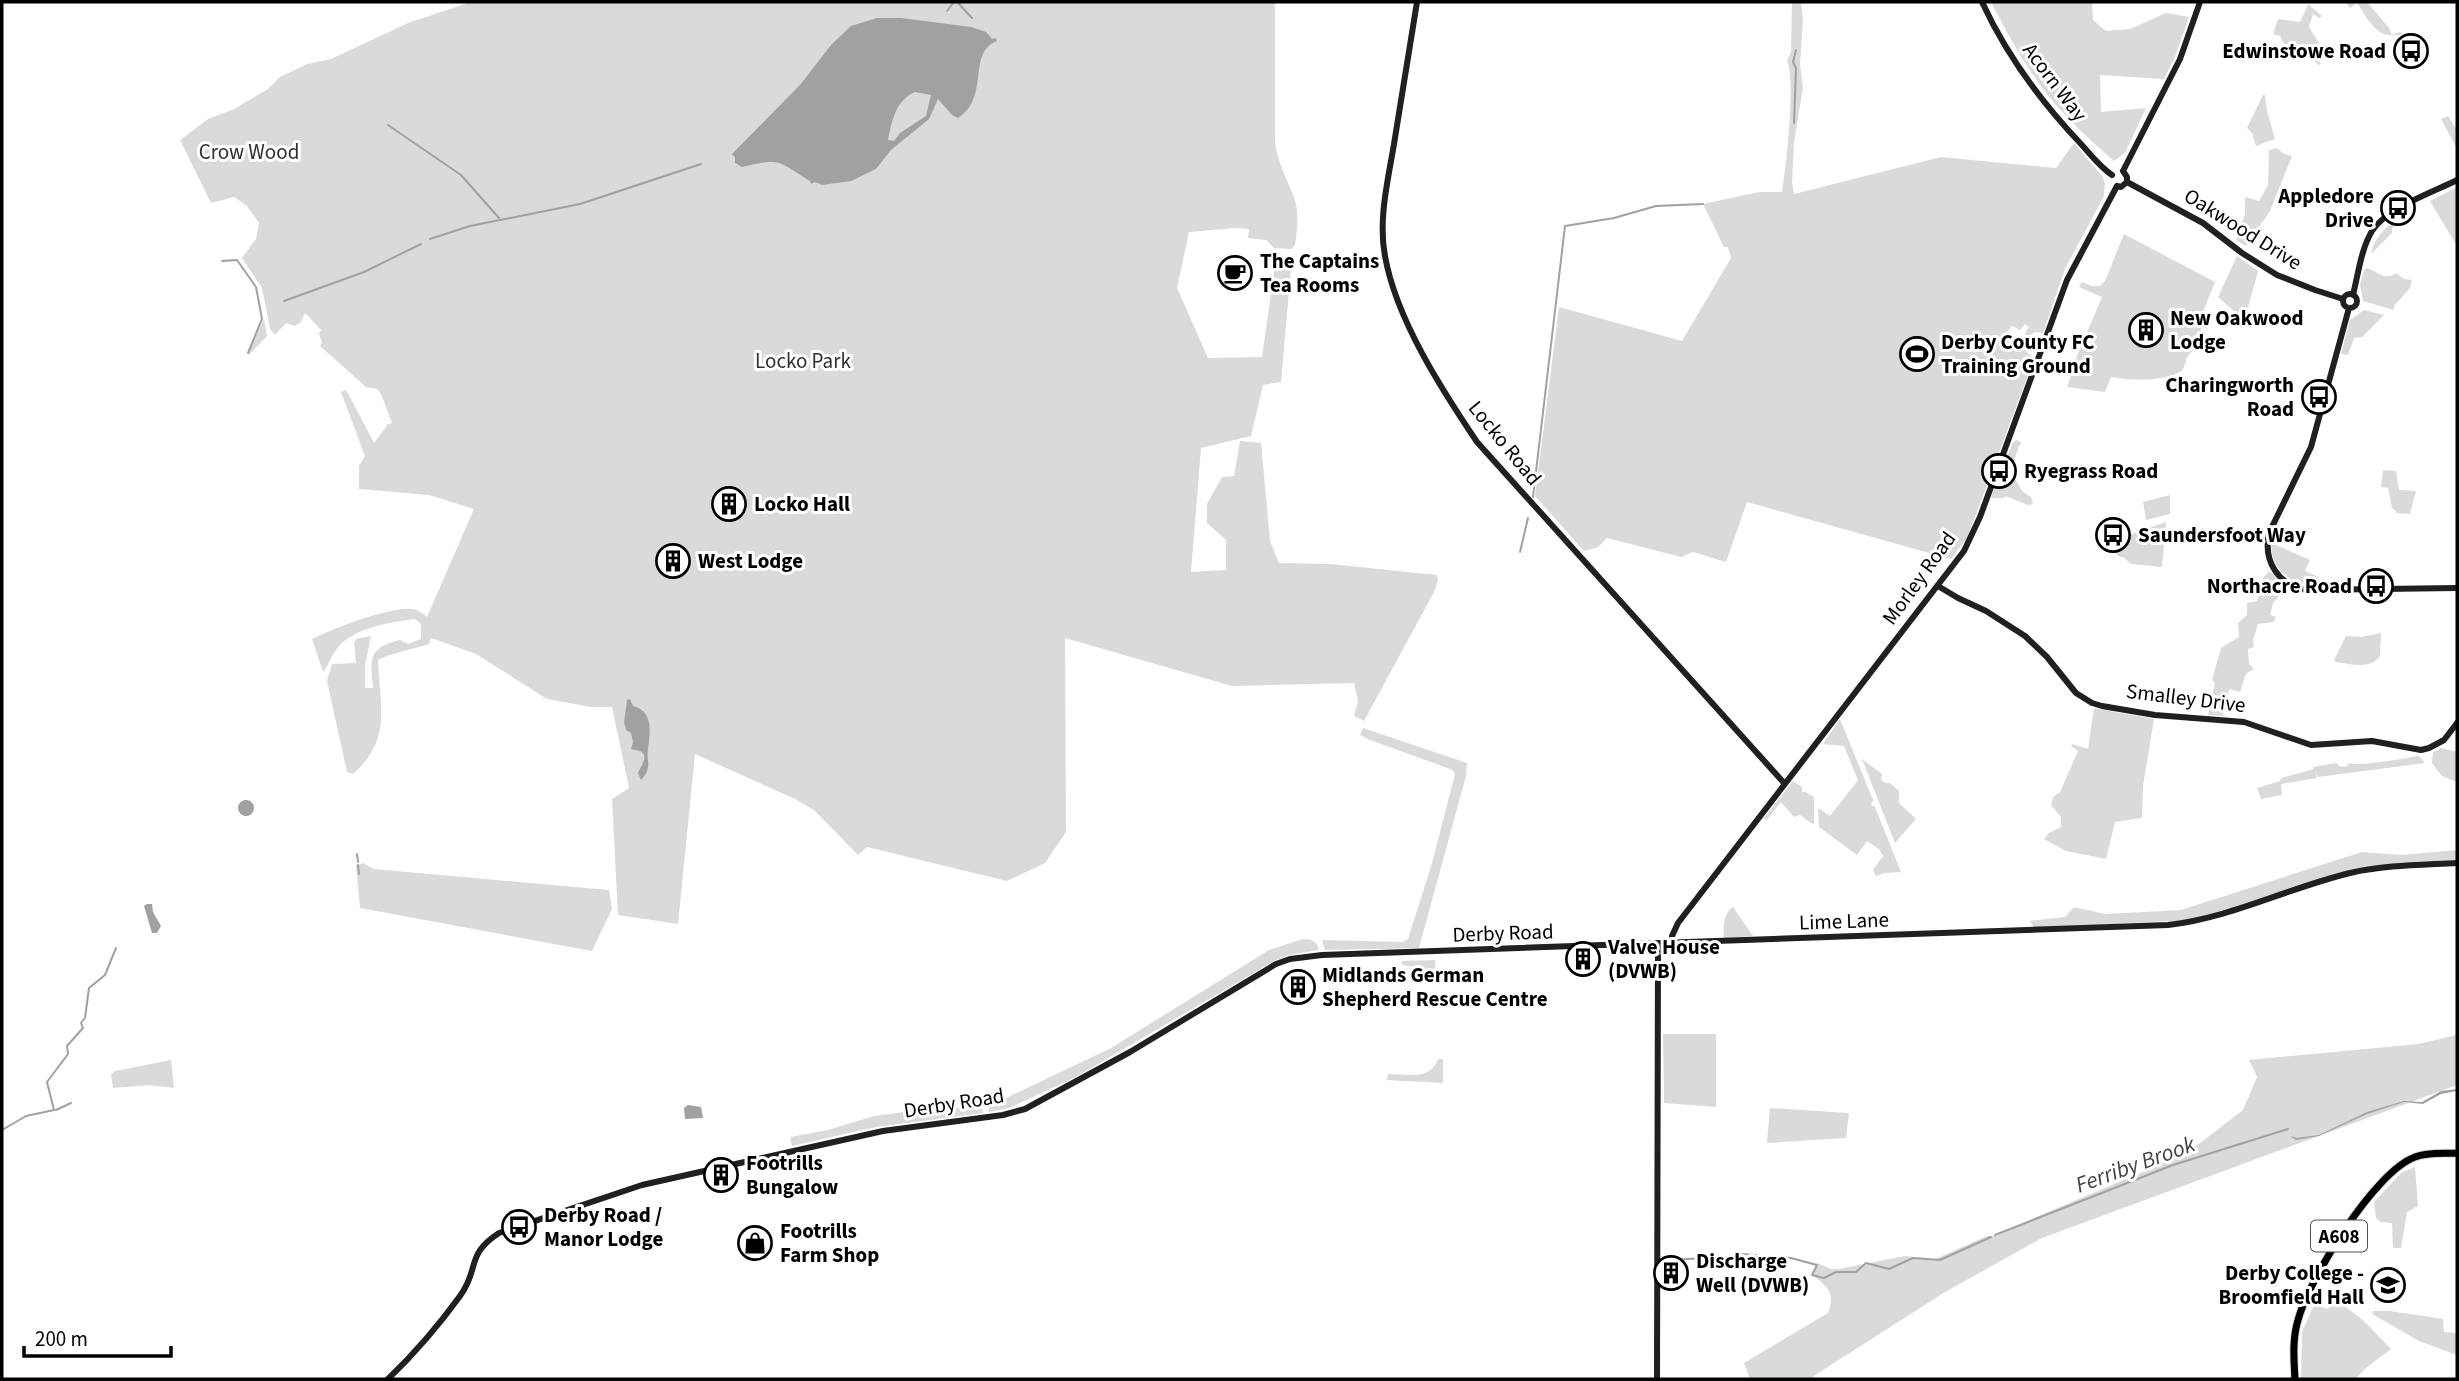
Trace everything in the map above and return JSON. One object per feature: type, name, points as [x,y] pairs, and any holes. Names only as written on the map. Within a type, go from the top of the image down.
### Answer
[{"type":"main road","name":"A608","points":[[2295,1379],[2294,1346],[2299,1315],[2315,1278],[2345,1227],[2406,1162],[2426,1154],[2457,1153]]},
{"type":"street","name":"Locko Road","points":[[1417,2],[1387,180],[1384,238],[1385,258],[1392,283],[1416,340],[1453,407],[1477,442],[1785,784]]},
{"type":"street","name":"Acorn Way","points":[[1982,2],[2028,80],[2077,140],[2112,175]]},
{"type":"street","points":[[2123,171],[2180,59],[2200,2]]},
{"type":"street","points":[[2116,171],[2123,171],[2127,182],[2117,187],[2111,180],[2112,175],[2116,171]]},
{"type":"street","points":[[2457,180],[2381,220],[2371,233],[2353,295],[2356,297],[2356,304],[2348,308],[2311,447],[2269,533],[2267,550],[2274,571],[2284,581],[2306,590],[2457,588]]},
{"type":"street","name":"Oakwood Drive","points":[[2127,182],[2203,223],[2242,253],[2277,275],[2343,299]]},
{"type":"street","name":"Morley Road","points":[[1673,944],[1672,936],[1678,923],[1938,586],[1969,540],[2067,280],[2117,187]]},
{"type":"street","points":[[2348,308],[2343,299],[2348,294],[2353,295]]},
{"type":"street","name":"Smalley Drive","points":[[1938,586],[1952,596],[1986,611],[2025,636],[2047,657],[2076,693],[2102,706],[2155,715],[2244,722],[2311,745],[2372,741],[2421,750],[2444,740],[2457,723]]},
{"type":"street","name":"Lime Lane","points":[[1658,944],[2168,925],[2201,920],[2350,873],[2398,866],[2457,863]]},
{"type":"street","points":[[1657,1379],[1658,944]]},
{"type":"street","name":"Derby Road","points":[[388,1379],[412,1355],[460,1296],[467,1284],[477,1251],[499,1233],[642,1185],[883,1131],[1003,1115],[1025,1109],[1130,1052],[1282,962],[1322,955],[1658,944]]},
{"type":"green space","name":"Locko Park","points":[[471,2],[1275,2],[1275,142],[1296,206],[1295,244],[1292,249],[1274,248],[1266,240],[1248,238],[1249,229],[1189,232],[1177,288],[1208,358],[1262,357],[1276,258],[1292,257],[1281,382],[1263,385],[1251,436],[1201,448],[1191,572],[1226,570],[1226,540],[1207,523],[1207,504],[1222,477],[1234,476],[1240,441],[1261,443],[1270,541],[1279,563],[1330,564],[1437,575],[1434,592],[1364,721],[1354,716],[1358,701],[1354,683],[1232,686],[1065,638],[1066,832],[1045,863],[1007,881],[867,847],[858,855],[814,810],[695,754],[678,924],[618,915],[612,799],[629,788],[612,707],[591,707],[547,699],[476,654],[431,638],[429,644],[378,660],[381,708],[379,735],[365,761],[353,774],[347,772],[327,681],[332,664],[356,663],[356,639],[371,636],[365,666],[365,688],[373,688],[373,656],[390,643],[400,640],[408,644],[421,639],[421,624],[415,619],[406,620],[356,633],[338,647],[323,672],[312,639],[347,624],[390,611],[412,609],[427,617],[474,509],[429,495],[359,489],[359,466],[365,456],[341,392],[346,390],[374,443],[388,424],[392,423],[381,394],[377,389],[366,387],[320,346],[321,330],[305,313],[301,322],[295,326],[286,323],[275,335],[270,329],[262,288],[242,258],[256,239],[259,223],[246,205],[234,197],[211,203],[180,140],[208,119],[234,109],[268,89],[280,77],[307,64],[331,59],[408,23]]},
{"type":"green space","name":"Derby County FC Training Ground","points":[[1792,2],[1801,2],[1803,20],[1800,65],[1803,88],[1794,142],[1794,194],[1941,157],[2056,168],[2074,143],[2102,176],[2105,183],[2104,196],[2065,269],[2043,333],[2035,332],[2026,338],[2025,333],[2029,327],[2025,324],[2020,330],[2012,326],[2007,332],[2034,359],[1967,538],[1951,559],[1747,502],[1726,562],[1693,552],[1681,557],[1607,538],[1598,547],[1584,551],[1535,496],[1559,307],[1682,341],[1731,258],[1728,247],[1724,247],[1703,204],[1759,192],[1782,192],[1789,125],[1791,86],[1787,61],[1791,52]]},
{"type":"green space","points":[[1991,2],[2092,2],[2093,20],[2106,31],[2130,29],[2166,13],[2189,17],[2164,79],[2100,75],[2101,112],[2146,108],[2125,153],[2114,161],[2058,107],[2026,65]]},
{"type":"green space","points":[[2346,2],[2367,2],[2392,35],[2375,28],[2357,3],[2350,8]]},
{"type":"green space","points":[[2308,4],[2322,16],[2319,18],[2313,14],[2309,27],[2319,43],[2310,49],[2321,64],[2318,65],[2311,56],[2304,58],[2290,55],[2280,36],[2273,34],[2278,19],[2300,22]]},
{"type":"green space","points":[[2263,95],[2275,139],[2256,146],[2252,133],[2247,128]]},
{"type":"green space","points":[[2448,116],[2457,130],[2457,149],[2441,119]]},
{"type":"green space","points":[[2277,148],[2292,156],[2270,211],[2246,246],[2236,240],[2245,214],[2245,197],[2259,201],[2268,185],[2269,150]]},
{"type":"green space","points":[[2457,187],[2457,246],[2430,201]]},
{"type":"green space","points":[[2410,212],[2408,217],[2392,228],[2392,233],[2371,254],[2376,240],[2385,229]]},
{"type":"green space","points":[[2124,234],[2215,282],[2203,312],[2204,321],[2195,348],[2187,357],[2183,370],[2167,377],[2138,380],[2111,377],[2105,392],[2067,387],[2102,297],[2079,287],[2082,282],[2100,286],[2105,281]]},
{"type":"green space","points":[[2237,256],[2258,271],[2247,311],[2237,314],[2218,297]]},
{"type":"green space","points":[[2367,268],[2385,276],[2396,273],[2404,279],[2412,280],[2410,288],[2394,306],[2394,310],[2363,301],[2360,284]]},
{"type":"green space","points":[[2364,310],[2384,315],[2362,337],[2354,338],[2348,355],[2341,354],[2350,320]]},
{"type":"green space","points":[[264,319],[267,336],[249,355],[248,353]]},
{"type":"green space","points":[[2017,440],[2022,443],[2011,471],[2022,491],[2031,497],[2033,504],[2028,505],[2005,496],[1991,498],[2013,442]]},
{"type":"green space","points":[[2383,470],[2396,471],[2399,490],[2416,491],[2410,514],[2396,513],[2392,508],[2388,488],[2381,487]]},
{"type":"green space","points":[[2170,495],[2170,514],[2146,520],[2143,502]]},
{"type":"green space","points":[[2166,522],[2162,567],[2131,564],[2118,556],[2110,542]]},
{"type":"green space","points":[[2277,523],[2276,545],[2310,560],[2305,571],[2319,577],[2315,586],[2292,580],[2277,566],[2271,546]]},
{"type":"green space","points":[[2269,571],[2287,587],[2273,603],[2270,615],[2276,617],[2274,622],[2258,624],[2253,640],[2254,647],[2248,649],[2249,664],[2254,669],[2246,674],[2240,692],[2229,689],[2223,716],[2208,715],[2215,683],[2212,680],[2221,648],[2239,637],[2238,623],[2247,615],[2247,603],[2257,601],[2263,578]]},
{"type":"green space","points":[[2381,633],[2380,656],[2371,663],[2354,665],[2334,660],[2346,636],[2361,637]]},
{"type":"green space","points":[[2094,708],[2154,719],[2143,786],[2142,818],[2115,822],[2106,859],[2066,851],[2044,839],[2061,827],[2061,817],[2051,805],[2053,797],[2060,792],[2078,751],[2072,744],[2088,749]]},
{"type":"green space","points":[[1840,719],[1873,800],[1871,805],[1875,807],[1901,872],[1876,876],[1873,870],[1883,856],[1879,849],[1867,841],[1857,855],[1819,827],[1818,808],[1830,816],[1858,780],[1844,746],[1823,744]]},
{"type":"green space","points":[[1363,728],[1467,763],[1466,776],[1419,948],[1325,950],[1322,940],[1402,942],[1408,939],[1432,863],[1455,774],[1453,770],[1360,735]]},
{"type":"green space","points":[[2441,748],[2457,752],[2457,782],[2442,776],[2432,763],[2433,752]]},
{"type":"green space","points":[[2419,756],[2425,763],[2318,777],[2315,772],[2317,778],[2281,784],[2282,795],[2261,799],[2257,788],[2314,769],[2313,767],[2336,763],[2341,767],[2349,763],[2372,763]]},
{"type":"green space","points":[[1862,759],[1882,774],[1881,779],[1885,783],[1890,783],[1899,791],[1899,803],[1916,819],[1895,843]]},
{"type":"green space","points":[[1793,781],[1802,787],[1802,792],[1814,797],[1814,823],[1800,815],[1794,817],[1781,802],[1767,820],[1764,818]]},
{"type":"green space","points":[[2457,850],[2457,860],[2339,874],[2191,920],[2034,928],[2030,921],[2065,917],[2074,907],[2105,914],[2181,910],[2362,852],[2402,855]]},
{"type":"green space","points":[[363,863],[374,869],[609,890],[612,909],[592,951],[360,908],[356,866]]},
{"type":"green space","points":[[1733,907],[1753,936],[1724,938],[1725,917]]},
{"type":"green space","points":[[1303,939],[1314,942],[1319,950],[1289,955],[1274,961],[1076,1077],[1009,1108],[989,1112],[989,1106],[1111,1048],[1269,950]]},
{"type":"green space","points":[[1435,960],[1436,984],[1430,985],[1420,969],[1402,965],[1402,961]]},
{"type":"green space","points":[[1663,1034],[1716,1034],[1716,1107],[1664,1103]]},
{"type":"green space","points":[[2457,1035],[2457,1085],[2042,1238],[1945,1292],[1809,1379],[1750,1379],[1744,1363],[1828,1313],[1831,1300],[1829,1290],[1812,1274],[1817,1263],[1831,1269],[1839,1269],[1905,1256],[1935,1259],[1987,1236],[1997,1236],[2187,1153],[2243,1110],[2257,1077],[2249,1060],[2418,1044]]},
{"type":"green space","points":[[1438,1059],[1443,1059],[1443,1083],[1387,1080],[1388,1074],[1418,1075],[1430,1071]]},
{"type":"green space","points":[[171,1060],[174,1088],[149,1085],[113,1088],[111,1075],[115,1071]]},
{"type":"green space","points":[[936,1108],[982,1108],[983,1113],[876,1127],[792,1146],[790,1137],[828,1130],[874,1116]]},
{"type":"green space","points":[[1770,1108],[1849,1113],[1846,1138],[1767,1143]]},
{"type":"green space","points":[[2415,1167],[2418,1206],[2407,1212],[2401,1248],[2393,1248],[2392,1223],[2381,1222],[2376,1218],[2374,1202],[2401,1173]]},
{"type":"green space","points":[[2333,1297],[2364,1321],[2391,1349],[2355,1379],[2301,1379],[2302,1332],[2314,1305],[2328,1309]]},
{"type":"green space","points":[[2373,1311],[2443,1319],[2444,1332],[2457,1333],[2457,1355],[2419,1341],[2372,1314]]},
{"type":"shaded area","points":[[877,18],[901,18],[971,27],[986,32],[997,41],[982,55],[977,88],[968,109],[958,118],[938,99],[929,119],[891,150],[876,169],[851,181],[811,184],[778,163],[764,162],[742,167],[735,163],[732,154],[800,85],[831,45],[851,26]],"holes":[[[915,92],[931,95],[926,116],[900,133],[894,141],[888,140],[895,112],[903,101]]]},
{"type":"shaded area","points":[[630,699],[633,706],[648,718],[649,723],[648,768],[641,780],[638,773],[644,756],[640,751],[631,749],[631,733],[626,730],[624,722],[627,700]]},
{"type":"shaded area","points":[[246,800],[252,802],[252,814],[246,816],[240,814],[238,808],[240,802]]},
{"type":"shaded area","points":[[152,904],[153,912],[161,926],[157,933],[152,933],[144,906]]},
{"type":"shaded area","points":[[2457,1089],[2423,1104],[2404,1102],[2367,1114],[2319,1136],[2296,1140],[2290,1136],[2297,1138],[2319,1135],[2367,1112],[2404,1101],[2422,1102],[2441,1091]]},
{"type":"shaded area","points":[[688,1105],[701,1107],[703,1118],[685,1119],[684,1108]]},
{"type":"waterway","points":[[947,11],[954,2]]},
{"type":"waterway","points":[[957,2],[972,18]]},
{"type":"waterway","points":[[1794,123],[1796,68],[1793,62],[1796,50]]},
{"type":"waterway","points":[[388,125],[461,175],[499,218]]},
{"type":"waterway","points":[[430,239],[470,226],[580,204],[701,164]]},
{"type":"waterway","points":[[1533,497],[1565,226],[1614,218],[1656,206],[1703,204]]},
{"type":"waterway","points":[[284,301],[364,272],[421,244]]},
{"type":"waterway","points":[[222,261],[237,260],[256,287],[262,319],[248,353]]},
{"type":"waterway","points":[[1520,552],[1528,518]]},
{"type":"waterway","points":[[357,854],[358,862]]},
{"type":"waterway","points":[[358,865],[359,874]]},
{"type":"waterway","points":[[2,1130],[26,1116],[54,1110],[47,1082],[68,1054],[67,1046],[83,1028],[81,1023],[85,1018],[89,988],[105,975],[116,948]]},
{"type":"waterway","points":[[56,1110],[71,1103]]},
{"type":"waterway","name":"Ferriby Brook","points":[[1995,1235],[2173,1165],[2288,1129]]},
{"type":"waterway","name":"Ferriby Brook","points":[[1671,1260],[1741,1254],[1791,1258],[1817,1265],[1812,1275],[1824,1278],[1836,1272],[1856,1272],[1866,1263],[1889,1269],[1913,1258],[1940,1260],[1991,1237]]},
{"type":"place","name":"Edwinstowe Road","points":[[2411,51]]},
{"type":"place","name":"Appledore Drive","points":[[2398,208]]},
{"type":"place","name":"The Captains Tea Rooms","points":[[1235,273]]},
{"type":"place","name":"New Oakwood Lodge","points":[[2146,330]]},
{"type":"place","name":"Derby County FC Training Ground","points":[[1917,354]]},
{"type":"place","name":"Charingworth Road","points":[[2319,397]]},
{"type":"place","name":"Ryegrass Road","points":[[1999,471]]},
{"type":"place","name":"Locko Hall","points":[[729,504]]},
{"type":"place","name":"Saundersfoot Way","points":[[2113,535]]},
{"type":"place","name":"West Lodge","points":[[673,561]]},
{"type":"place","name":"Northacre Road","points":[[2376,586]]},
{"type":"place","name":"Valve House (DVWB)","points":[[1583,959]]},
{"type":"place","name":"Midlands German Shepherd Rescue Centre","points":[[1298,987]]},
{"type":"place","name":"Footrills Bungalow","points":[[721,1175]]},
{"type":"place","name":"Derby Road / Manor Lodge","points":[[519,1227]]},
{"type":"place","name":"Footrills Farm Shop","points":[[755,1243]]},
{"type":"place","name":"Discharge Well (DVWB)","points":[[1671,1273]]},
{"type":"place","name":"Derby College - Broomfield Hall","points":[[2388,1285]]},
{"type":"park label","name":"Crow Wood","points":[[249,152]]}]
